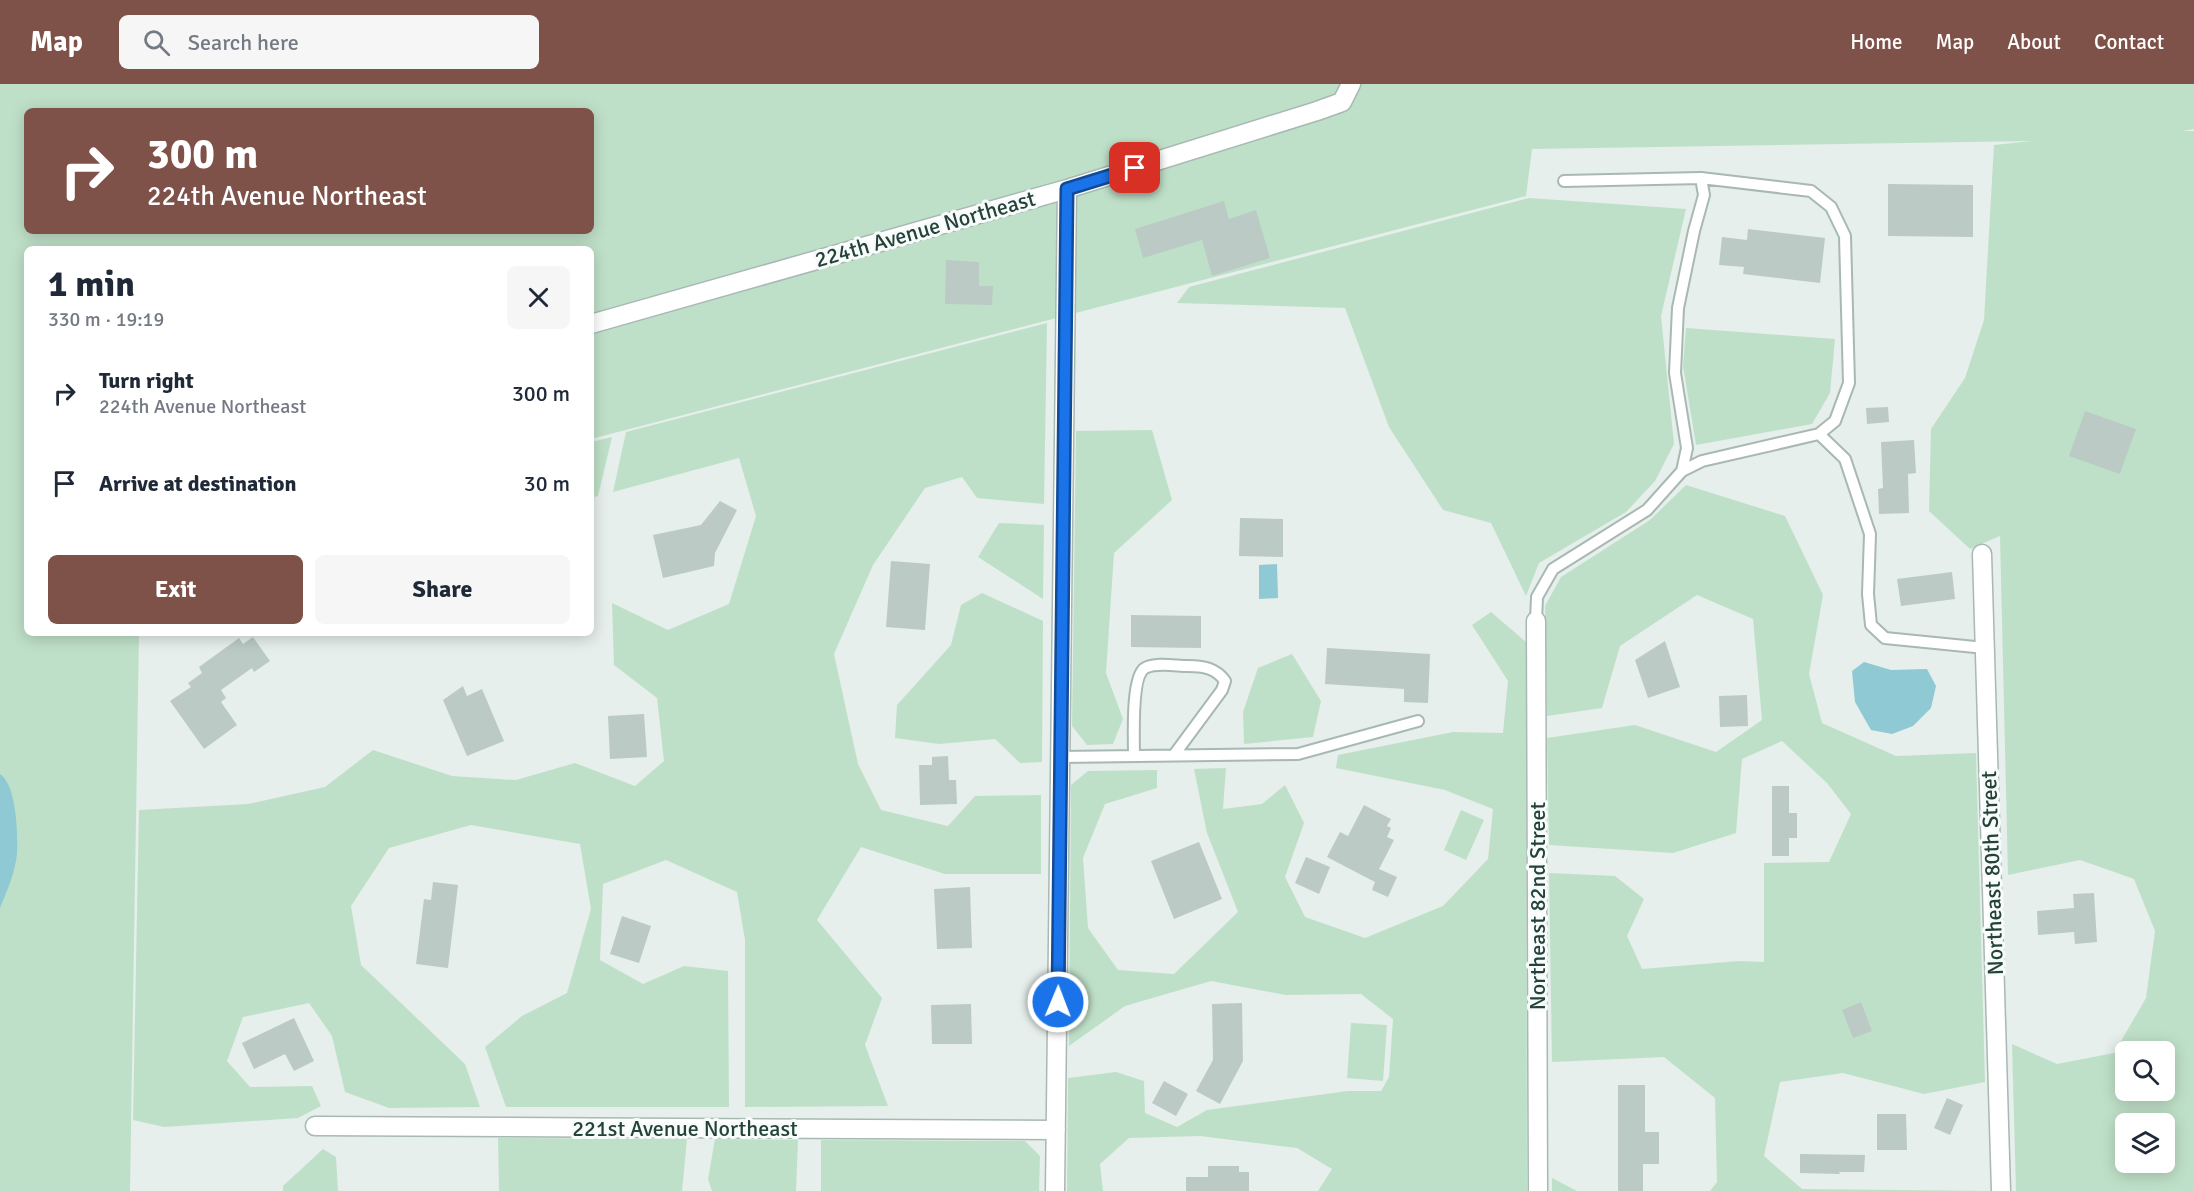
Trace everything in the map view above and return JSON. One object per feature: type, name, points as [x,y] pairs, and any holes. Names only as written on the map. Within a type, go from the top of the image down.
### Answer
[{"type":"street","name":"224th Avenue Northeast","points":[[594,323],[1067,189],[1334,105],[1342,102],[1351,84]]},
{"type":"street","points":[[1055,1191],[1067,189]]},
{"type":"street","name":"Northeast 80th Street","points":[[1982,555],[2001,1191]]},
{"type":"street","name":"Northeast 82nd Street","points":[[1536,621],[1538,1191]]},
{"type":"street","name":"221st Avenue Northeast","points":[[315,1126],[1056,1130]]},
{"type":"lane","points":[[1682,471],[1687,448],[1675,373],[1678,308],[1704,195],[1701,178]]},
{"type":"lane","points":[[1536,621],[1537,597],[1552,569],[1647,510],[1682,471],[1702,461],[1820,434],[1835,421],[1849,383],[1845,236],[1831,207],[1811,191],[1701,178],[1564,181]]},
{"type":"lane","points":[[1820,434],[1845,459],[1870,534],[1868,594],[1872,625],[1885,638],[1985,648]]},
{"type":"lane","points":[[1134,756],[1138,676],[1145,668],[1202,666],[1218,672],[1225,681],[1222,690],[1174,755]]},
{"type":"lane","points":[[1060,757],[1298,754],[1418,721]]},
{"type":"green space","points":[[0,84],[2194,84],[2194,129],[2182,131],[2194,131],[2194,1191],[2016,1191],[2012,1044],[2057,1064],[2115,1051],[2115,1101],[2175,1101],[2175,1041],[2121,1041],[2146,998],[2155,931],[2134,879],[2080,860],[2008,875],[2000,536],[1970,549],[1929,511],[1931,429],[1965,378],[1984,320],[1994,145],[2032,141],[1532,149],[1526,196],[594,438],[594,246],[24,246],[24,636],[139,636],[130,1191],[0,1191]]},
{"type":"green space","points":[[1529,198],[1686,209],[1661,316],[1674,444],[1655,481],[1626,512],[1539,563],[1526,596],[1491,523],[1443,510],[1389,427],[1345,308],[1177,303],[1189,287]]},
{"type":"green space","points":[[1047,323],[1044,504],[977,498],[962,477],[925,488],[873,565],[834,654],[858,764],[881,810],[948,826],[975,796],[1041,795],[1041,874],[945,874],[861,847],[817,920],[882,998],[865,1045],[888,1106],[745,1107],[745,940],[737,892],[666,860],[603,884],[600,960],[643,984],[684,966],[728,971],[729,1107],[506,1107],[485,1047],[522,1016],[567,993],[591,909],[580,844],[471,825],[389,848],[351,906],[361,965],[465,1064],[480,1107],[389,1108],[345,1092],[332,1036],[309,1003],[243,1017],[227,1061],[250,1087],[312,1086],[321,1106],[298,1118],[164,1127],[133,1120],[139,810],[248,804],[325,787],[373,750],[452,776],[516,780],[575,763],[635,786],[664,761],[657,698],[614,665],[612,603],[668,630],[729,604],[756,516],[739,458],[613,492],[626,432]]},
{"type":"green space","points":[[1686,328],[1835,339],[1830,393],[1812,424],[1696,445],[1683,366]]},
{"type":"green space","points":[[1152,430],[1172,500],[1114,553],[1106,673],[1123,719],[1113,744],[1087,745],[1072,726],[1076,431]]},
{"type":"green space","points":[[612,437],[598,496],[594,497],[594,441]]},
{"type":"green space","points":[[1686,485],[1785,516],[1823,595],[1809,674],[1822,723],[1896,756],[1976,753],[1985,1082],[1924,1094],[1843,1073],[1780,1082],[1764,1156],[1802,1189],[1988,1191],[1710,1191],[1717,1182],[1715,1098],[1664,1057],[1552,1062],[1549,873],[1615,876],[1644,899],[1627,936],[1642,969],[1739,961],[1764,962],[1764,863],[1829,862],[1851,814],[1827,783],[1782,741],[1742,759],[1736,833],[1673,853],[1549,845],[1547,738],[1635,725],[1716,752],[1762,720],[1753,619],[1697,595],[1620,646],[1602,708],[1547,716],[1545,606],[1561,577],[1650,520]]},
{"type":"green space","points":[[999,523],[1044,525],[1043,599],[978,557]]},
{"type":"green space","points":[[982,593],[1043,621],[1042,762],[1020,763],[995,739],[939,744],[895,738],[897,705],[951,645],[961,605]]},
{"type":"green space","points":[[1491,612],[1526,642],[1527,1191],[1318,1191],[1332,1169],[1297,1148],[1200,1136],[1129,1138],[1100,1164],[1103,1191],[1067,1191],[1068,1078],[1116,1072],[1144,1081],[1145,1113],[1177,1127],[1207,1110],[1348,1091],[1381,1091],[1389,1077],[1393,1019],[1361,994],[1286,995],[1211,981],[1125,1006],[1069,1046],[1071,785],[1088,771],[1157,770],[1157,788],[1105,804],[1083,858],[1088,928],[1118,970],[1174,974],[1238,912],[1207,833],[1194,769],[1226,768],[1223,809],[1262,804],[1285,785],[1304,823],[1285,877],[1305,917],[1365,938],[1443,906],[1488,859],[1493,809],[1445,790],[1336,768],[1338,755],[1453,732],[1503,733],[1508,681],[1472,625]]},
{"type":"green space","points":[[1292,654],[1321,701],[1313,737],[1244,744],[1243,712],[1258,668]]},
{"type":"green space","points":[[1461,810],[1484,820],[1466,860],[1444,850]]},
{"type":"green space","points":[[1351,1023],[1387,1025],[1383,1081],[1347,1078]]},
{"type":"green space","points":[[498,1138],[687,1139],[682,1191],[499,1191]]},
{"type":"green space","points":[[715,1139],[798,1140],[796,1191],[712,1191],[708,1179]]},
{"type":"green space","points":[[821,1140],[1025,1141],[1040,1156],[1039,1191],[821,1191]]},
{"type":"green space","points":[[323,1149],[336,1157],[338,1191],[283,1191],[283,1186]]},
{"type":"green space","points":[[1552,1178],[1577,1191],[1552,1191]]},
{"type":"water","points":[[1277,564],[1278,598],[1259,599],[1259,565]]},
{"type":"water","points":[[1864,662],[1891,670],[1927,669],[1936,686],[1931,708],[1913,726],[1892,734],[1871,730],[1855,702],[1852,671]]},
{"type":"water","points":[[0,774],[6,780],[13,799],[17,824],[17,846],[13,875],[0,908]]},
{"type":"building","points":[[1888,184],[1973,185],[1973,237],[1888,236]]},
{"type":"building","points":[[1224,201],[1229,219],[1256,210],[1270,258],[1212,276],[1202,240],[1143,258],[1135,229]]},
{"type":"building","points":[[1748,229],[1825,238],[1820,283],[1743,274],[1744,267],[1719,265],[1722,237],[1747,240]]},
{"type":"building","points":[[946,260],[979,262],[979,286],[993,286],[992,305],[945,304]]},
{"type":"building","points":[[1888,407],[1889,422],[1867,424],[1866,408]]},
{"type":"building","points":[[2085,411],[2136,429],[2120,474],[2069,456]]},
{"type":"building","points":[[1914,440],[1916,473],[1908,474],[1909,513],[1879,514],[1878,489],[1883,488],[1881,442]]},
{"type":"building","points":[[720,501],[737,510],[715,553],[714,566],[663,578],[653,535],[701,525]]},
{"type":"building","points":[[1240,518],[1283,519],[1283,557],[1239,556]]},
{"type":"building","points":[[891,561],[930,564],[925,630],[886,627]]},
{"type":"building","points":[[1952,572],[1955,599],[1901,606],[1897,579]]},
{"type":"building","points":[[1131,615],[1201,616],[1201,648],[1131,647]]},
{"type":"building","points":[[253,637],[270,661],[254,672],[252,668],[221,690],[226,698],[221,702],[237,725],[204,749],[170,701],[191,687],[188,683],[202,673],[199,667],[239,638],[243,644]]},
{"type":"building","points":[[1665,641],[1680,687],[1648,698],[1635,660]]},
{"type":"building","points":[[1327,648],[1430,654],[1428,703],[1404,702],[1404,689],[1325,684]]},
{"type":"building","points":[[463,686],[467,696],[482,689],[504,741],[467,756],[443,700]]},
{"type":"building","points":[[1747,695],[1748,726],[1720,727],[1719,696]]},
{"type":"building","points":[[644,714],[647,757],[610,759],[608,716]]},
{"type":"building","points":[[948,756],[949,780],[956,780],[957,804],[920,805],[919,765],[932,765],[932,757]]},
{"type":"building","points":[[1772,786],[1789,786],[1789,813],[1797,813],[1797,838],[1789,838],[1789,856],[1772,856]]},
{"type":"building","points":[[1364,805],[1391,819],[1387,826],[1391,828],[1387,837],[1394,840],[1379,869],[1397,877],[1388,897],[1372,890],[1375,882],[1327,857],[1340,832],[1348,836]]},
{"type":"building","points":[[1199,842],[1222,899],[1174,919],[1151,861]]},
{"type":"building","points":[[1306,857],[1330,867],[1319,894],[1295,883]]},
{"type":"building","points":[[433,882],[458,885],[448,968],[416,964],[424,899],[431,900]]},
{"type":"building","points":[[970,887],[972,948],[937,949],[934,889]]},
{"type":"building","points":[[2094,893],[2097,942],[2075,944],[2074,932],[2038,935],[2037,911],[2074,908],[2073,894]]},
{"type":"building","points":[[622,916],[651,926],[639,963],[610,954]]},
{"type":"building","points":[[1861,1002],[1872,1031],[1853,1038],[1842,1010]]},
{"type":"building","points":[[1242,1003],[1243,1061],[1220,1104],[1196,1091],[1213,1060],[1212,1004]]},
{"type":"building","points":[[971,1004],[972,1044],[932,1044],[931,1005]]},
{"type":"building","points":[[294,1018],[314,1061],[294,1071],[285,1054],[254,1069],[242,1043]]},
{"type":"building","points":[[1164,1081],[1188,1094],[1176,1116],[1152,1103]]},
{"type":"building","points":[[1618,1085],[1645,1085],[1645,1132],[1659,1132],[1659,1164],[1643,1164],[1643,1191],[1618,1191]]},
{"type":"building","points":[[1947,1098],[1963,1105],[1950,1135],[1934,1128]]},
{"type":"building","points":[[1877,1114],[1906,1114],[1907,1150],[1877,1150]]},
{"type":"building","points":[[1800,1154],[1865,1155],[1864,1172],[1800,1173]]},
{"type":"building","points":[[1208,1166],[1239,1166],[1239,1172],[1249,1172],[1249,1191],[1186,1191],[1186,1177],[1208,1177]]},
{"type":"route","points":[[1058,1002],[1067,189],[1135,168]]}]
